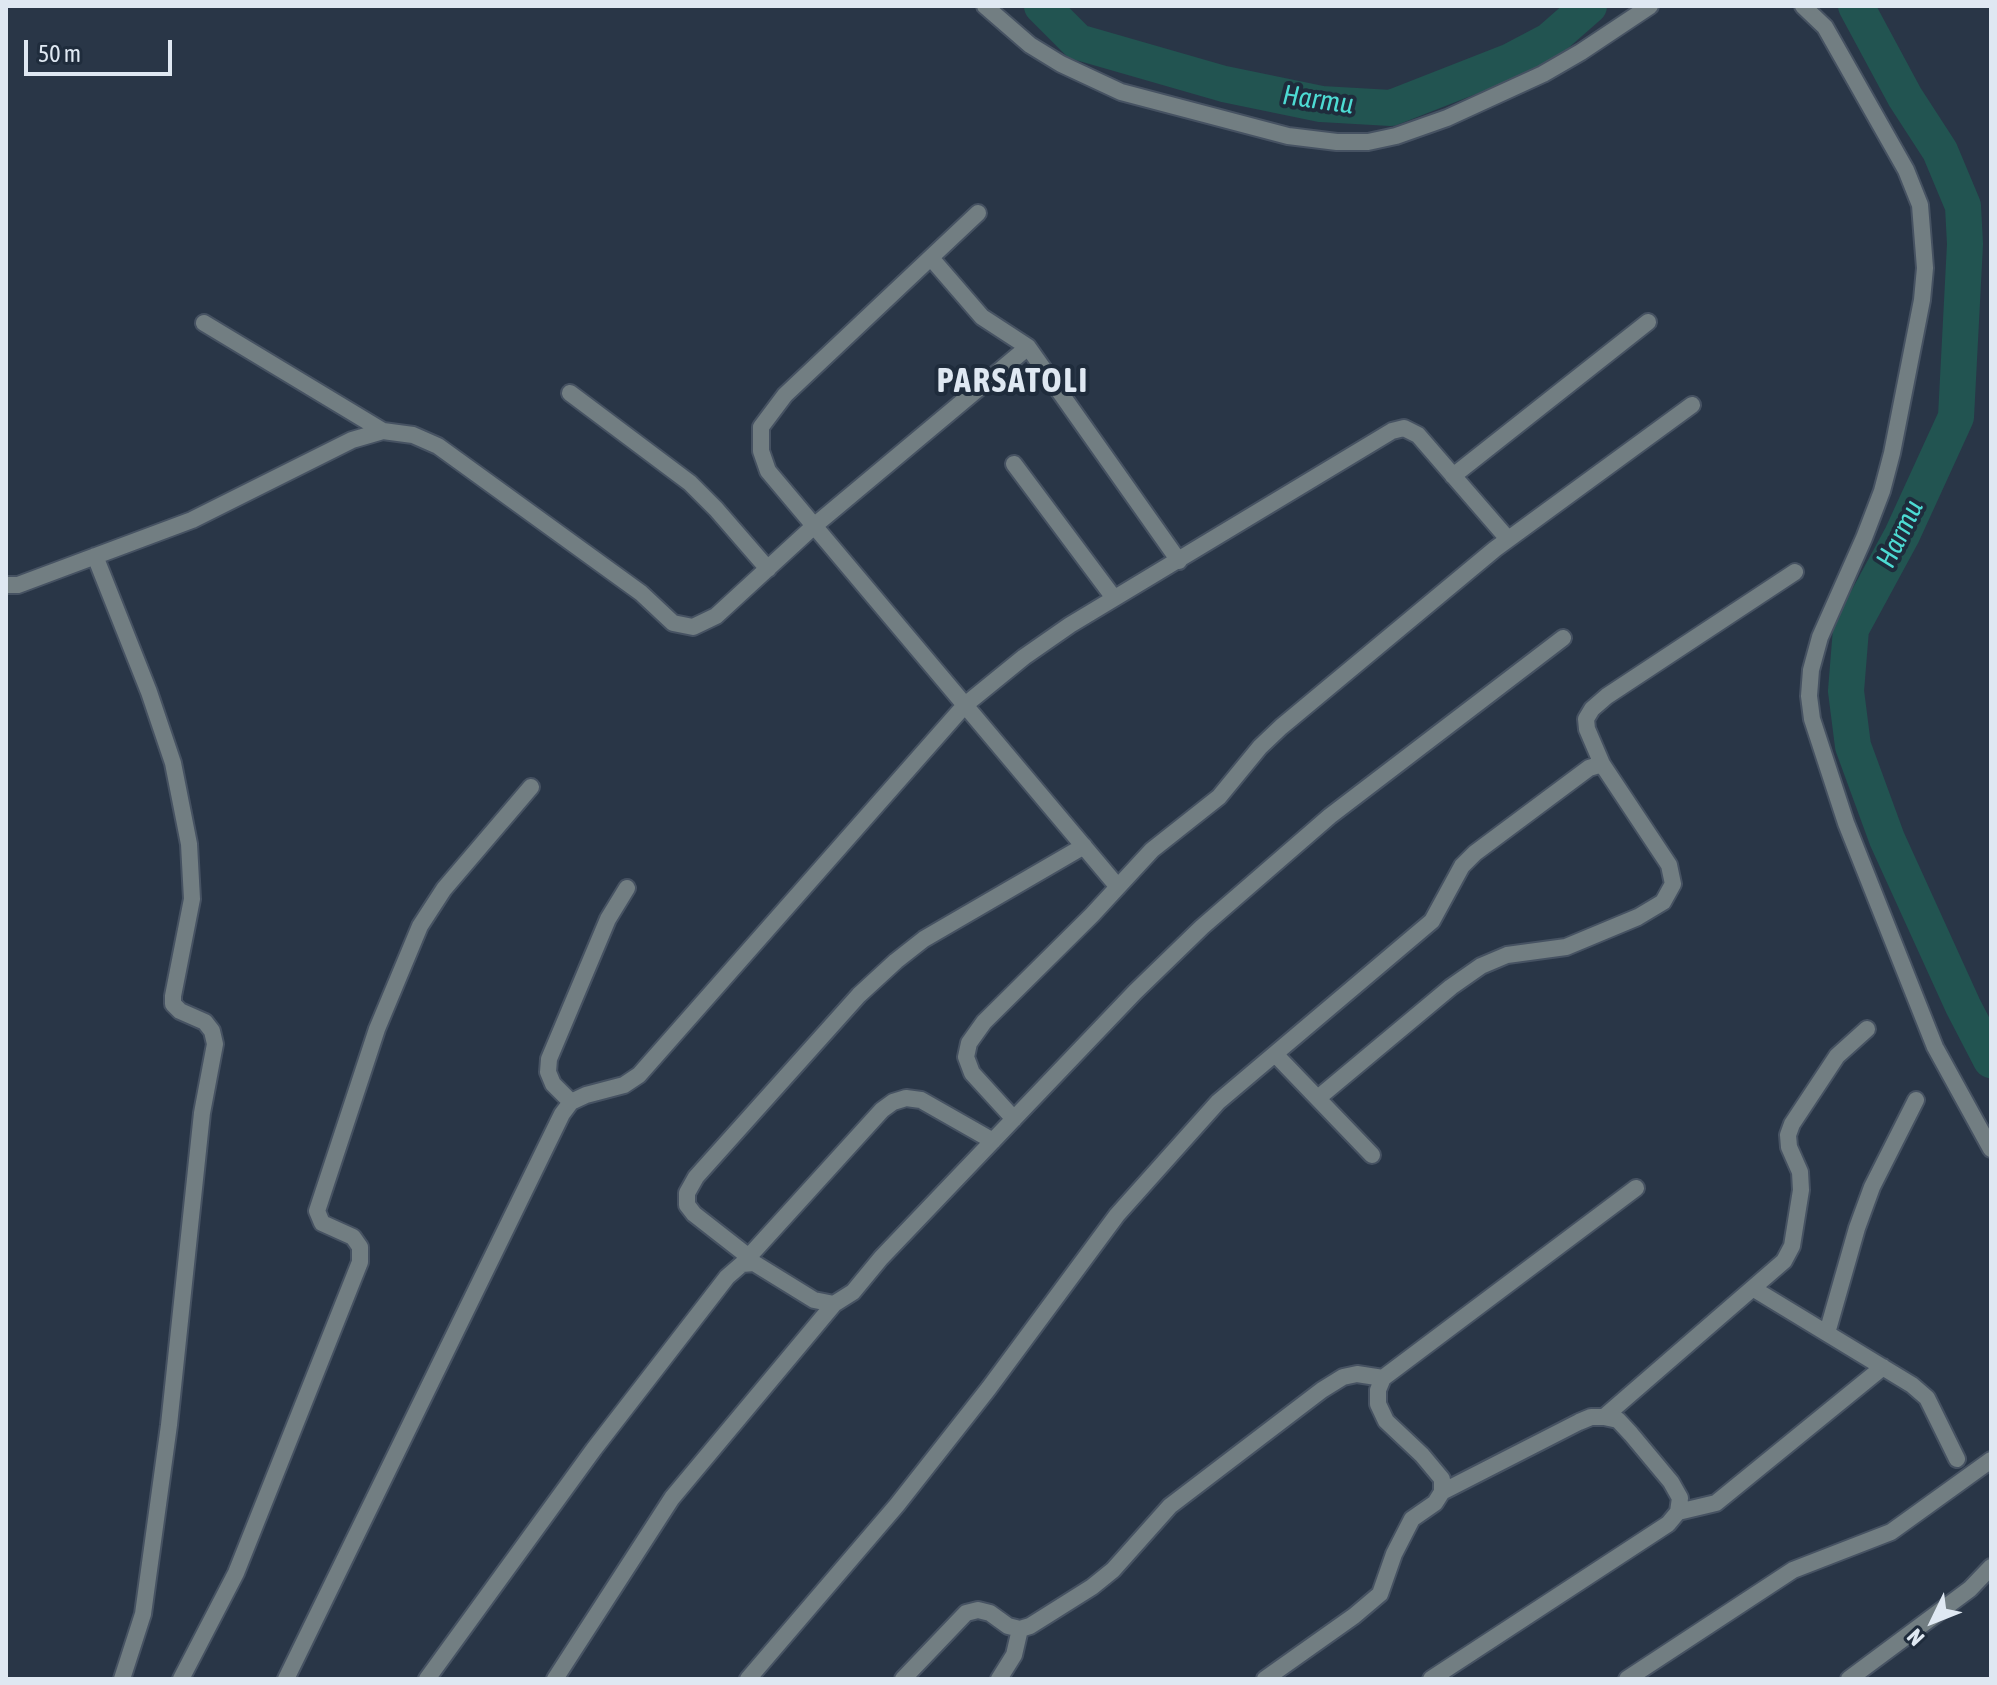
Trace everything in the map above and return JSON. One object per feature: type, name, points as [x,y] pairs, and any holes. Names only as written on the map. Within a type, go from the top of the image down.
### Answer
[{"type":"street","points":[[985,6],[1030,45],[1061,64],[1121,92],[1288,136],[1368,142],[1447,118],[1543,74],[1650,6]]},
{"type":"street","points":[[1803,6],[1825,27],[1906,170],[1920,205],[1925,268],[1922,300],[1892,453],[1864,538],[1820,637],[1810,683],[1812,719],[1846,823],[1935,1047],[1991,1149]]},
{"type":"street","points":[[978,213],[785,395],[761,427],[761,451],[768,471],[1118,887]]},
{"type":"street","points":[[931,258],[982,317],[1028,347],[1179,561]]},
{"type":"street","points":[[1453,476],[1648,322]]},
{"type":"street","points":[[204,323],[383,431],[413,435],[438,446],[641,593],[673,623],[693,627],[716,616],[814,526],[1028,347]]},
{"type":"street","points":[[570,393],[690,483],[768,569]]},
{"type":"street","points":[[1014,1119],[972,1073],[966,1057],[969,1043],[984,1022],[1152,850],[1219,797],[1260,747],[1281,727],[1508,539],[1692,405]]},
{"type":"street","points":[[286,1679],[562,1114],[571,1102],[624,1085],[639,1075],[965,705],[1045,641],[1392,431],[1404,428],[1418,435],[1508,539]]},
{"type":"street","points":[[6,585],[18,585],[192,520],[352,440],[383,431]]},
{"type":"street","points":[[1014,464],[1114,598]]},
{"type":"street","points":[[95,556],[149,692],[173,763],[189,844],[192,899],[173,1004],[180,1011],[205,1022],[212,1031],[215,1044],[202,1113],[169,1425],[143,1614],[122,1679]]},
{"type":"street","points":[[1318,1098],[1451,987],[1481,966],[1507,955],[1566,947],[1638,917],[1663,902],[1673,884],[1669,865],[1602,764],[1587,729],[1586,719],[1607,696],[1795,572]]},
{"type":"street","points":[[555,1679],[672,1498],[834,1304],[853,1292],[881,1258],[1135,992],[1202,927],[1330,816],[1563,638]]},
{"type":"street","points":[[748,1679],[897,1505],[989,1388],[1117,1215],[1218,1102],[1432,921],[1462,866],[1475,853],[1589,768],[1602,764]]},
{"type":"street","points":[[181,1679],[236,1573],[360,1262],[360,1247],[353,1237],[322,1223],[317,1211],[377,1029],[420,926],[436,901],[531,787]]},
{"type":"street","points":[[834,1304],[814,1300],[745,1260],[694,1214],[687,1205],[687,1193],[696,1177],[859,995],[896,961],[924,939],[1084,846]]},
{"type":"street","points":[[571,1102],[553,1084],[548,1072],[549,1059],[608,919],[627,888]]},
{"type":"street","points":[[1604,1417],[1784,1261],[1792,1246],[1801,1190],[1800,1172],[1789,1147],[1788,1135],[1837,1056],[1867,1029]]},
{"type":"street","points":[[1275,1054],[1372,1155]]},
{"type":"street","points":[[427,1679],[594,1449],[727,1277],[882,1110],[906,1098],[921,1100],[993,1141]]},
{"type":"street","points":[[1827,1333],[1872,1187],[1916,1100]]},
{"type":"street","points":[[1442,1492],[1442,1479],[1386,1421],[1378,1404],[1378,1390],[1383,1378],[1636,1188]]},
{"type":"street","points":[[1754,1289],[1912,1385],[1927,1398],[1957,1459]]},
{"type":"street","points":[[1678,1512],[1716,1503],[1883,1367]]},
{"type":"street","points":[[903,1679],[966,1613],[978,1610],[990,1613],[1008,1626],[1020,1629],[1030,1626],[1092,1587],[1113,1570],[1170,1506],[1322,1390],[1343,1377],[1357,1374],[1383,1378]]},
{"type":"street","points":[[1265,1679],[1380,1594],[1394,1554],[1412,1519],[1435,1503],[1442,1492],[1591,1417],[1618,1420],[1671,1482],[1680,1498],[1678,1512],[1668,1524],[1431,1679]]},
{"type":"street","points":[[1627,1679],[1793,1570],[1891,1532],[1991,1460]]},
{"type":"street","points":[[1849,1679],[1970,1589],[1991,1567]]},
{"type":"street","points":[[999,1679],[1014,1655],[1020,1629]]},
{"type":"waterway","name":"Harmu","points":[[1042,6],[1078,42],[1224,84],[1321,104],[1391,108],[1511,61],[1549,41],[1589,6]]},
{"type":"waterway","name":"Harmu","points":[[1856,6],[1905,97],[1940,151],[1963,206],[1965,244],[1956,417],[1902,535],[1851,629],[1846,691],[1853,746],[1887,839],[1991,1060]]},
{"type":"district","name":"PARSATOLI","points":[[1013,381]]}]
